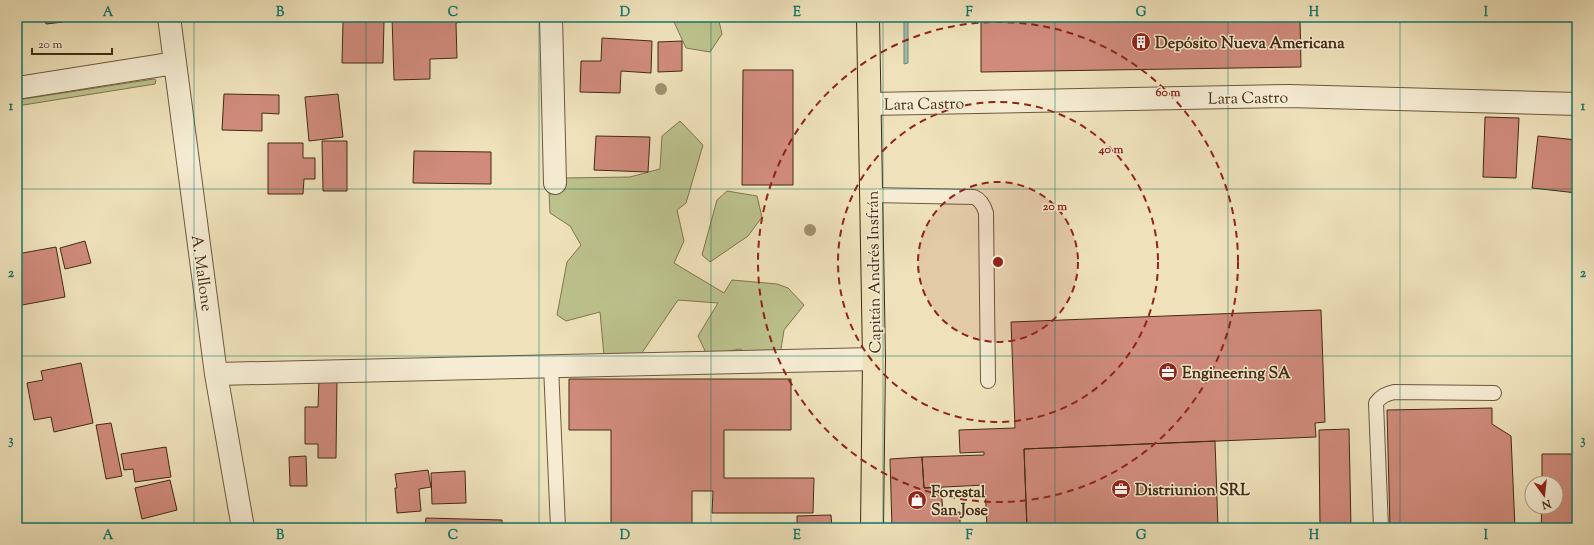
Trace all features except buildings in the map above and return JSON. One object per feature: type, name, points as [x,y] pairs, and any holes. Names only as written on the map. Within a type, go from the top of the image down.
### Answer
[{"type":"main road","name":"Capitán Andrés Insfrán","points":[[868,17],[874,359],[872,528]]},
{"type":"street","name":"A. Mallone","points":[[169,17],[216,374],[243,528]]},
{"type":"street","points":[[551,17],[555,183]]},
{"type":"street","points":[[17,88],[175,63]]},
{"type":"street","name":"Lara Castro","points":[[870,104],[1289,96],[1577,104]]},
{"type":"street","points":[[216,374],[874,359]]},
{"type":"lane","points":[[871,195],[974,197],[979,199],[982,203],[986,213],[988,381]]},
{"type":"lane","points":[[551,366],[558,528]]},
{"type":"lane","points":[[1382,528],[1376,403],[1380,398],[1386,394],[1394,392],[1494,393]]},
{"type":"green space","points":[[666,17],[718,17],[722,34],[710,52],[686,48],[674,22]]},
{"type":"green space","points":[[154,79],[156,80],[155,84],[17,106],[17,100]]},
{"type":"green space","points":[[680,121],[703,145],[686,203],[677,210],[684,241],[674,263],[724,293],[732,280],[777,284],[788,288],[804,305],[784,330],[779,362],[769,365],[740,349],[707,355],[698,336],[718,303],[678,300],[639,357],[604,356],[600,312],[566,321],[557,315],[567,262],[581,245],[570,226],[550,213],[549,192],[564,178],[630,177],[660,169],[662,136]]},
{"type":"green space","points":[[727,191],[757,196],[762,217],[748,236],[710,262],[702,255],[717,200]]},
{"type":"shaded area","points":[[904,17],[908,17],[908,63],[904,64]]},
{"type":"place","name":"Depósito Nueva Americana","points":[[1141,42]]},
{"type":"place","name":"Engineering SA","points":[[1168,372]]},
{"type":"place","name":"Distriunion SRL","points":[[1121,489]]},
{"type":"place","name":"Forestal San Jose","points":[[917,500]]}]
